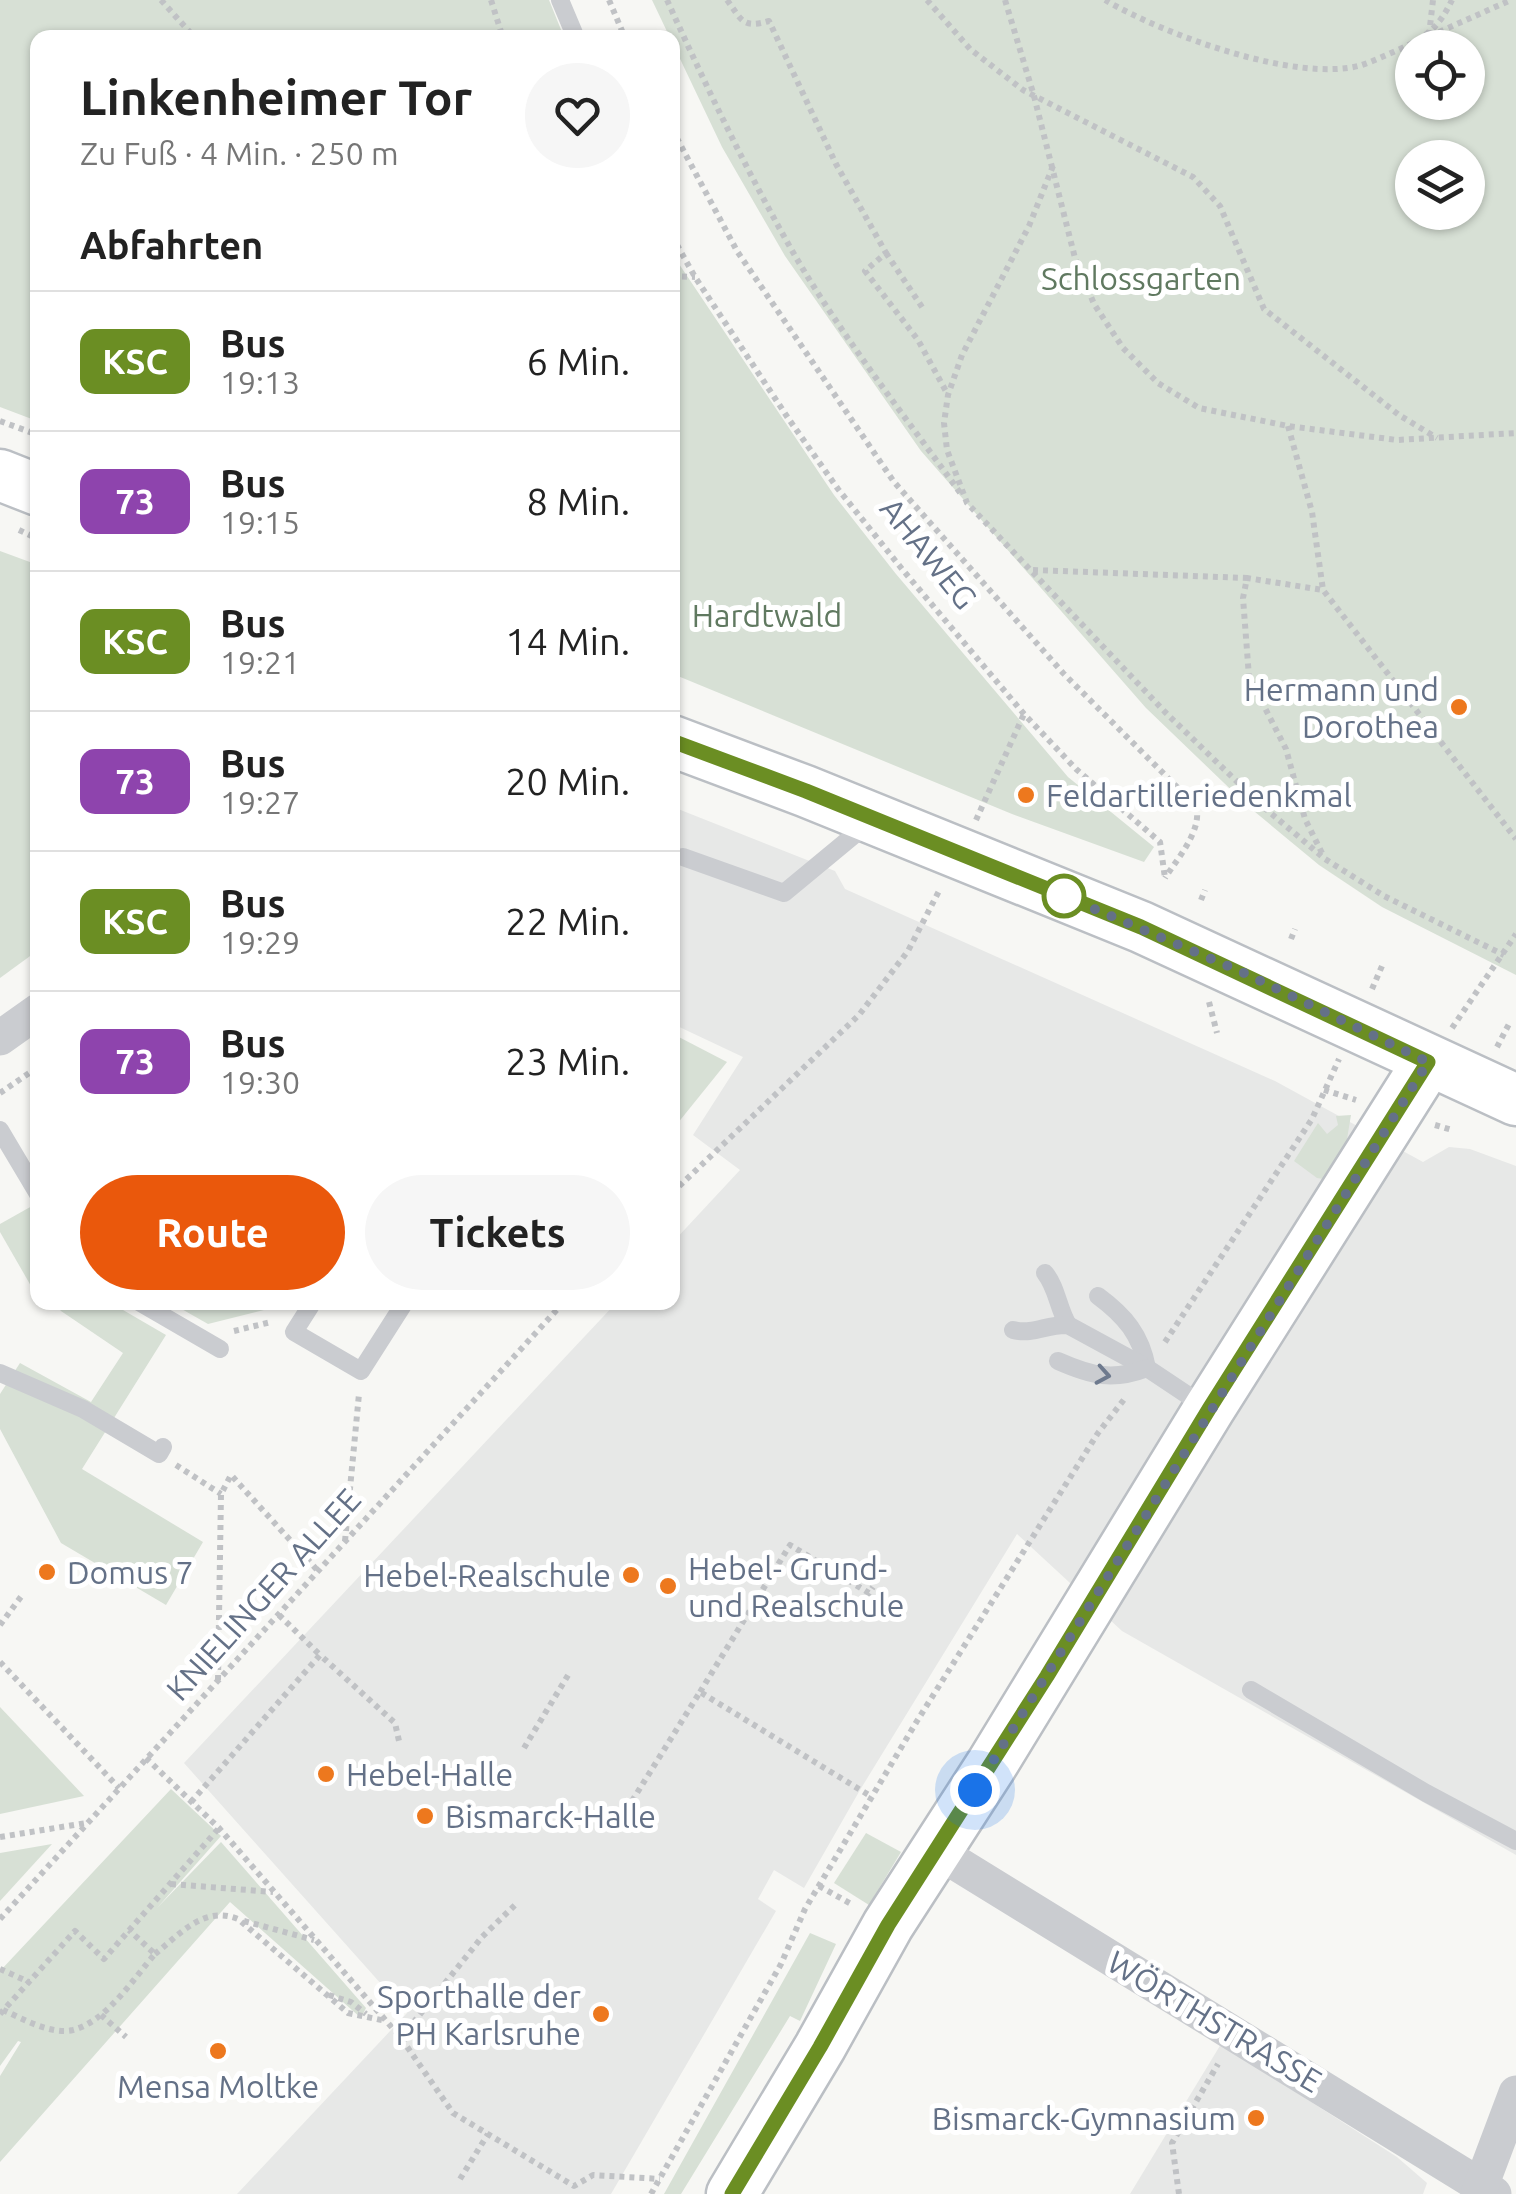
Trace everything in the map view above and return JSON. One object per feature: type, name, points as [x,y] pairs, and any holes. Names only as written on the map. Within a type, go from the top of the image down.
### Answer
[{"type":"main road","points":[[0,475],[30,487]]},
{"type":"main road","points":[[680,744],[874,818],[1156,934],[1516,1100]]},
{"type":"main road","points":[[732,2194],[935,1850],[1102,1589],[1209,1409],[1428,1062]]},
{"type":"street","points":[[0,1038],[30,1017]]},
{"type":"street","name":"WÖRTHSTRASSE","points":[[935,1850],[1485,2191]]},
{"type":"street","points":[[1485,2191],[1516,2093]]},
{"type":"lane","points":[[560,0],[573,30]]},
{"type":"lane","points":[[683,857],[784,893],[874,818]]},
{"type":"lane","points":[[0,1130],[30,1181]]},
{"type":"lane","points":[[1045,1273],[1053,1283],[1060,1312],[1068,1325]]},
{"type":"lane","points":[[1098,1296],[1136,1332],[1148,1368]]},
{"type":"lane","points":[[153,1310],[220,1349]]},
{"type":"lane","points":[[308,1310],[294,1332],[361,1371],[400,1310]]},
{"type":"lane","points":[[1013,1330],[1029,1334],[1054,1325],[1068,1325],[1148,1368],[1209,1409]]},
{"type":"lane","points":[[1058,1361],[1075,1369],[1121,1378],[1148,1368]]},
{"type":"lane","points":[[0,1373],[83,1409],[161,1451]]},
{"type":"lane","points":[[1251,1690],[1516,1841]]},
{"type":"path","points":[[161,0],[189,30]]},
{"type":"path","points":[[491,0],[500,30]]},
{"type":"path","points":[[609,0],[621,30]]},
{"type":"path","points":[[666,0],[680,30]]},
{"type":"path","points":[[727,0],[742,22],[754,26],[769,21],[836,164],[886,253],[924,310]]},
{"type":"path","points":[[927,0],[970,49],[1034,96],[1193,178],[1220,206],[1264,309],[1384,404],[1438,438]]},
{"type":"path","points":[[1006,0],[1076,258],[1094,304],[1122,348],[1158,383],[1198,408],[1288,426],[1397,440],[1516,434]]},
{"type":"path","points":[[1105,0],[1220,48],[1268,62],[1315,69],[1360,66],[1395,51]]},
{"type":"path","points":[[1430,30],[1433,0]]},
{"type":"path","points":[[1433,30],[1452,0]]},
{"type":"path","points":[[1443,30],[1511,0]]},
{"type":"path","points":[[680,30],[795,255],[862,357],[967,503],[1165,712],[1260,804],[1325,859],[1384,896],[1504,954]]},
{"type":"path","name":"AHAWEG","points":[[680,143],[737,250],[894,482],[1063,673],[1196,806],[1199,813],[1193,832],[1165,878],[1160,842],[1076,769],[1024,714],[838,489],[680,250]]},
{"type":"path","points":[[967,503],[946,450],[948,396],[962,355],[1029,226],[1053,166]]},
{"type":"path","points":[[886,253],[865,271],[918,340],[948,396]]},
{"type":"path","points":[[680,276],[695,276]]},
{"type":"path","points":[[0,421],[30,433]]},
{"type":"path","points":[[1288,426],[1312,512],[1322,590],[1516,840]]},
{"type":"path","points":[[1032,570],[1246,578],[1322,590]]},
{"type":"path","points":[[1246,578],[1243,598],[1250,677],[1286,750],[1305,819],[1325,859]]},
{"type":"path","points":[[680,1185],[858,1016],[908,951],[960,854],[1024,714]]},
{"type":"path","points":[[1201,900],[1205,890]]},
{"type":"path","points":[[1290,939],[1294,930]]},
{"type":"path","points":[[1471,1002],[1516,934]]},
{"type":"path","points":[[1497,1047],[1510,1022]]},
{"type":"path","points":[[0,1093],[30,1072]]},
{"type":"path","points":[[651,2194],[782,1964],[805,1909],[872,1797],[1048,1511],[1098,1434],[1148,1368],[1312,1119],[1324,1090]]},
{"type":"path","points":[[203,1339],[302,1310]]},
{"type":"path","name":"KNIELINGER ALLEE","points":[[0,1919],[555,1310]]},
{"type":"path","points":[[345,1542],[361,1371]]},
{"type":"path","points":[[161,1451],[221,1494]]},
{"type":"path","points":[[218,1680],[221,1494],[231,1475],[319,1572]]},
{"type":"path","points":[[632,1801],[790,1545],[870,1593],[873,1588]]},
{"type":"path","points":[[0,1625],[23,1594]]},
{"type":"path","points":[[0,1612],[10,1612]]},
{"type":"path","points":[[278,1615],[395,1723],[399,1741]]},
{"type":"path","points":[[191,1802],[320,1655]]},
{"type":"path","points":[[0,1662],[119,1788]]},
{"type":"path","points":[[524,1748],[570,1672]]},
{"type":"path","points":[[700,1692],[872,1797]]},
{"type":"path","points":[[146,1758],[218,1828],[402,2038],[453,2113],[574,2186],[579,2194]]},
{"type":"path","points":[[0,1837],[87,1822]]},
{"type":"path","points":[[218,1828],[104,1959],[75,1932],[2,2012],[38,2026],[71,2030],[101,2015],[155,1954],[201,1917],[225,1914],[316,1940]]},
{"type":"path","points":[[169,1884],[274,1892]]},
{"type":"path","points":[[402,2038],[482,1938],[515,1905]]},
{"type":"path","points":[[238,1919],[348,2013],[387,2022]]},
{"type":"path","points":[[129,1930],[155,1954]]},
{"type":"path","points":[[0,1969],[29,1982]]},
{"type":"path","points":[[101,2015],[126,2037]]},
{"type":"path","points":[[1179,2194],[1172,2143],[1236,2034]]},
{"type":"path","points":[[460,2179],[488,2134]]},
{"type":"path","points":[[574,2186],[593,2175],[660,2179]]},
{"type":"shaded area","points":[[680,810],[835,871],[845,889],[1275,1081],[1423,1162],[1449,1147],[1470,1149],[1516,1166],[1516,1855],[1122,1631],[1017,1534],[804,1888],[774,1870],[758,1899],[776,1911],[611,2194],[237,2194],[407,2013],[184,1763],[609,1310],[680,1310],[680,1234],[740,1170],[693,1135],[743,1057],[680,1027]]},
{"type":"shaded area","name":"Bismarck-Gymnasium","points":[[1221,2044],[1397,2157],[1427,2183],[1423,2194],[1130,2194]]},
{"type":"green space","points":[[0,0],[549,0],[561,30],[30,30],[30,418],[0,407]]},
{"type":"green space","name":"Schlossgarten","points":[[652,0],[1516,0],[1516,975],[1382,907],[1319,865],[1249,807],[1146,708],[921,451],[785,256],[722,147],[680,59],[680,30],[666,30]]},
{"type":"green space","name":"Hardtwald","points":[[680,265],[834,495],[896,574],[1068,777],[1154,847],[1144,862],[1012,814],[680,677]]},
{"type":"green space","points":[[0,551],[30,562],[30,956],[0,978]]},
{"type":"green space","points":[[680,1038],[727,1062],[680,1120]]},
{"type":"green space","points":[[1351,1115],[1347,1139],[1330,1180],[1317,1178],[1294,1161],[1318,1123],[1327,1134],[1338,1125],[1336,1116]]},
{"type":"green space","points":[[30,1207],[30,1284],[0,1232],[0,1224]]},
{"type":"green space","points":[[123,1310],[166,1335],[82,1469],[203,1542],[166,1605],[61,1543],[0,1429],[0,1394],[20,1363],[91,1402],[123,1353],[61,1311]]},
{"type":"green space","points":[[183,1310],[264,1310],[208,1324]]},
{"type":"green space","points":[[0,1707],[84,1796],[0,1814]]},
{"type":"green space","points":[[171,1789],[221,1836],[157,1908],[221,1842],[366,2008],[361,2018],[230,1902],[0,2162],[0,2076],[21,2042],[0,2066],[0,1971]]},
{"type":"green space","points":[[866,1833],[901,1852],[869,1905],[834,1883]]},
{"type":"green space","points":[[52,1844],[0,1901],[0,1853]]},
{"type":"green space","points":[[810,1933],[836,1944],[800,2021],[790,2016],[681,2194],[664,2194]]},
{"type":"bus line","name":"KSC","points":[[680,744],[1141,927],[1428,1062],[1209,1409],[1102,1589],[888,1925],[732,2194]]},
{"type":"place","name":"Hermann und Dorothea","points":[[1459,707]]},
{"type":"place","name":"Feldartilleriedenkmal","points":[[1026,795]]},
{"type":"place","name":"Domus 7","points":[[47,1572]]},
{"type":"place","name":"Hebel-Realschule","points":[[631,1575]]},
{"type":"place","name":"Hebel- Grund- und Realschule","points":[[668,1586]]},
{"type":"place","name":"Hebel-Halle","points":[[326,1774]]},
{"type":"place","name":"Bismarck-Halle","points":[[425,1816]]},
{"type":"place","name":"Sporthalle der PH Karlsruhe","points":[[601,2014]]},
{"type":"place","name":"Mensa Moltke","points":[[218,2051]]},
{"type":"place","name":"Bismarck-Gymnasium","points":[[1256,2118]]},
{"type":"route","points":[[975,1790],[1428,1062],[1242,972],[1064,896]]}]
